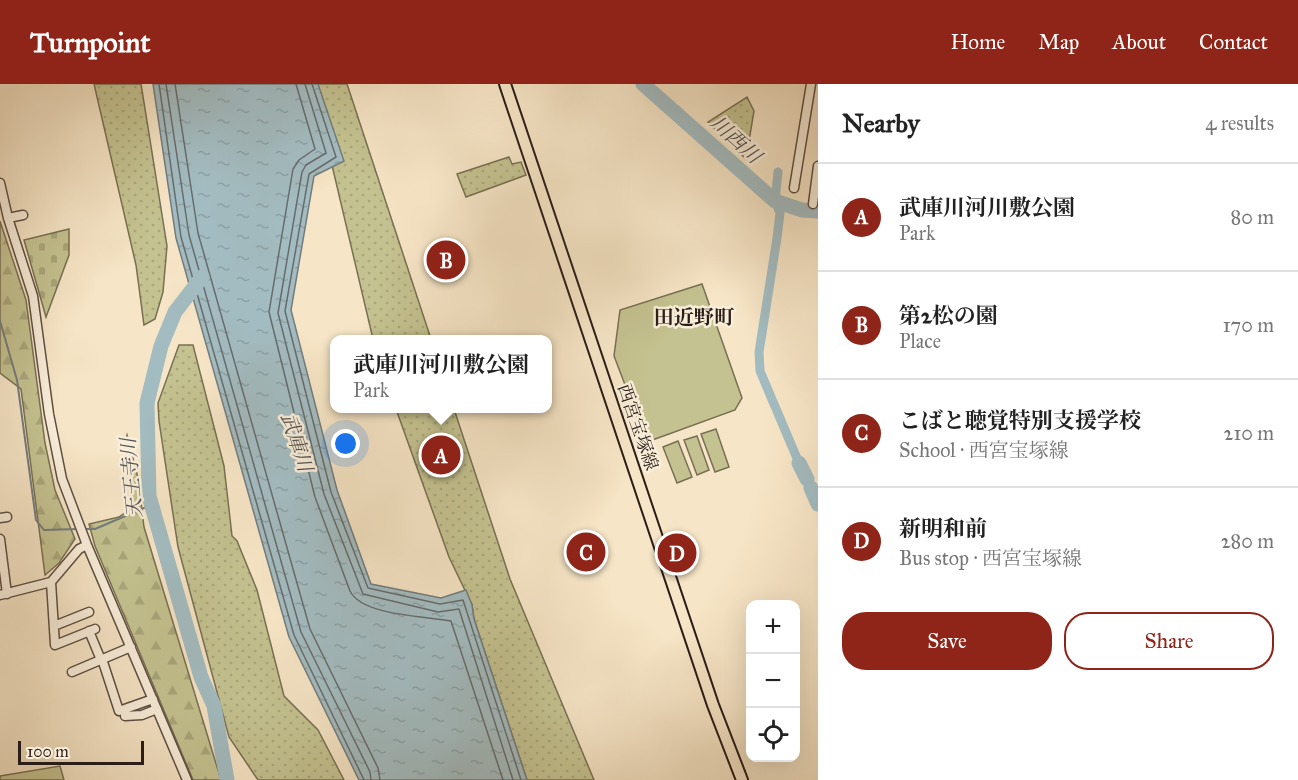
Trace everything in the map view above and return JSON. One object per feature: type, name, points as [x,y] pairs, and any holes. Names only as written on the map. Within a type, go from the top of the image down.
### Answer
[{"type":"main road","name":"西宮宝塚線","points":[[505,84],[713,705],[742,780]]},
{"type":"street","points":[[794,188],[811,84]]},
{"type":"street","points":[[813,204],[818,166]]},
{"type":"street","points":[[0,183],[8,218],[33,296],[54,441],[62,479],[78,524],[187,780]]},
{"type":"street","points":[[8,218],[23,215]]},
{"type":"street","points":[[0,539],[4,595],[51,582],[79,549],[87,545]]},
{"type":"street","points":[[51,582],[55,645],[92,630],[101,660],[110,674],[118,698],[119,711],[153,699]]},
{"type":"street","points":[[54,626],[89,612]]},
{"type":"street","points":[[72,672],[131,647]]},
{"type":"street","points":[[125,716],[142,715],[157,709]]},
{"type":"green space","points":[[94,84],[141,84],[167,246],[163,292],[155,319],[144,325],[136,265]]},
{"type":"green space","points":[[306,84],[347,84],[430,335],[372,335],[331,161]]},
{"type":"green space","points":[[747,97],[754,111],[746,159],[708,122]]},
{"type":"green space","points":[[509,157],[512,164],[521,162],[526,175],[466,197],[457,174]]},
{"type":"green space","points":[[0,221],[26,300],[45,443],[55,490],[75,539],[59,563],[45,575],[21,389],[0,373]]},
{"type":"green space","points":[[69,229],[69,255],[46,317],[24,240]]},
{"type":"green space","points":[[702,284],[742,398],[735,410],[647,442],[614,356],[620,310]]},
{"type":"green space","points":[[179,345],[193,345],[224,466],[232,536],[237,541],[257,590],[284,696],[318,730],[344,780],[258,780],[229,737],[178,547],[159,421],[158,403]]},
{"type":"green space","points":[[397,413],[455,413],[510,579],[594,780],[527,780],[474,619],[472,605],[449,557]]},
{"type":"green space","points":[[716,429],[729,467],[715,472],[701,434]]},
{"type":"green space","points":[[127,435],[138,478],[144,527],[221,780],[193,780],[95,546],[89,524],[119,517],[133,507],[125,442]]},
{"type":"green space","points":[[697,436],[709,470],[697,475],[684,440]]},
{"type":"green space","points":[[678,441],[692,477],[677,483],[663,447]]},
{"type":"green space","points":[[60,766],[64,780],[0,780],[0,776]]},
{"type":"water","name":"武庫川","points":[[153,84],[318,84],[344,161],[314,176],[291,310],[337,490],[371,584],[441,598],[466,590],[527,780],[359,780],[289,637],[176,238]]},
{"type":"waterway","name":"川西川","points":[[643,84],[775,201],[802,210],[818,211]]},
{"type":"waterway","points":[[778,172],[775,201],[780,213],[759,352],[760,371],[799,463]]},
{"type":"waterway","name":"天王寺川","points":[[202,277],[175,312],[161,346],[147,403],[149,496],[201,677],[214,706],[227,780]]},
{"type":"waterway","points":[[0,321],[17,380],[36,520],[44,530],[78,529]]},
{"type":"waterway","points":[[799,463],[807,479]]},
{"type":"waterway","points":[[811,488],[818,504]]},
{"type":"waterway","points":[[83,529],[95,529],[151,505]]},
{"type":"place","name":"第2松の園","points":[[446,260]]},
{"type":"place","name":"武庫川河川敷公園","points":[[441,455]]},
{"type":"place","name":"こばと聴覚特別支援学校","points":[[586,552]]},
{"type":"place","name":"新明和前","points":[[677,553]]},
{"type":"district","name":"田近野町","points":[[694,317]]}]
